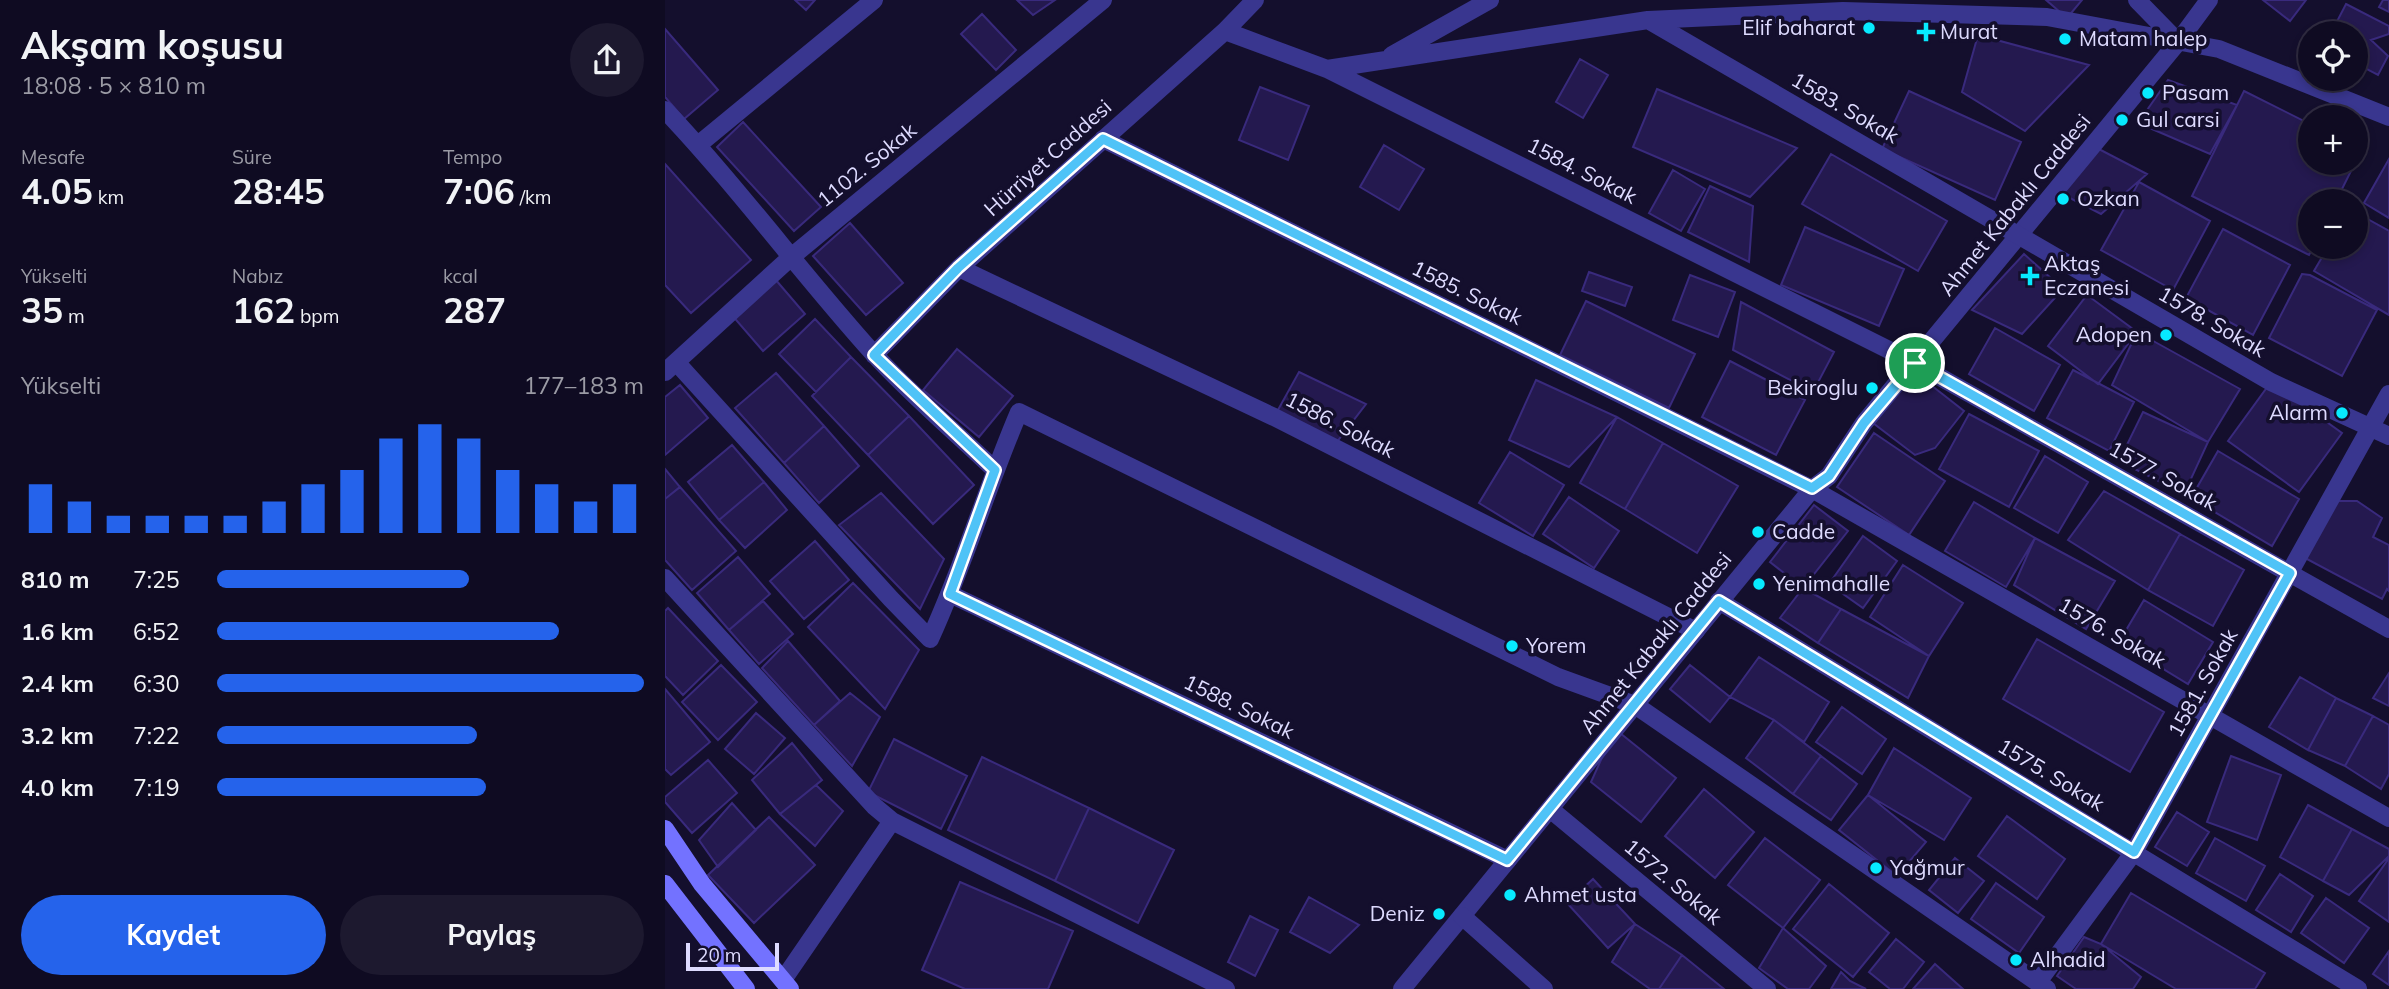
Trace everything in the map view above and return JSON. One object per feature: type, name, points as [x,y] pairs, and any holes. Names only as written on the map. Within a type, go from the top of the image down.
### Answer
[{"type":"main road","points":[[665,829],[702,884],[787,985]]},
{"type":"main road","points":[[665,884],[746,989]]},
{"type":"street","points":[[698,145],[874,0]]},
{"type":"street","name":"1102. Sokak","points":[[671,368],[790,258],[1103,0]]},
{"type":"street","name":"Hürriyet Caddesi","points":[[874,355],[958,268],[1225,31],[1255,0]]},
{"type":"street","points":[[1381,61],[1490,0]]},
{"type":"street","points":[[1746,0],[1758,15]]},
{"type":"street","points":[[1944,0],[1956,14]]},
{"type":"street","points":[[2137,0],[2178,42]]},
{"type":"street","name":"Ahmet Kabaklı Caddesi","points":[[1402,989],[1812,488],[1829,476],[1864,423],[2178,42],[2209,0]]},
{"type":"street","points":[[1327,69],[1648,20],[1843,11],[2047,17],[2219,49],[2389,117]]},
{"type":"street","name":"1583. Sokak","points":[[1648,20],[2018,236]]},
{"type":"street","name":"1584. Sokak","points":[[1225,31],[1327,69],[1915,363]]},
{"type":"street","points":[[665,110],[698,145],[874,355],[995,470]]},
{"type":"street","name":"1585. Sokak","points":[[1103,139],[1812,488]]},
{"type":"street","name":"1578. Sokak","points":[[2018,236],[2271,382],[2389,436]]},
{"type":"street","name":"1586. Sokak","points":[[958,268],[1274,416],[1696,631]]},
{"type":"street","name":"1577. Sokak","points":[[1915,363],[2389,629]]},
{"type":"street","points":[[671,368],[930,639],[950,594],[1019,412],[1558,677],[1635,705],[2042,986]]},
{"type":"street","name":"1581. Sokak","points":[[2042,986],[2134,852],[2389,394]]},
{"type":"street","name":"1576. Sokak","points":[[1812,488],[2389,818]]},
{"type":"street","points":[[665,578],[874,806],[892,821],[1226,989]]},
{"type":"street","name":"1588. Sokak","points":[[950,594],[1507,860]]},
{"type":"street","name":"1575. Sokak","points":[[1719,601],[2358,989]]},
{"type":"street","name":"1572. Sokak","points":[[1550,809],[1767,989]]},
{"type":"street","points":[[787,985],[892,821]]},
{"type":"street","points":[[1462,916],[1544,989]]},
{"type":"building","points":[[795,0],[815,0],[806,10]]},
{"type":"building","points":[[1017,0],[1055,0],[1033,15]]},
{"type":"building","points":[[2046,0],[2082,0],[2067,18]]},
{"type":"building","points":[[2263,0],[2306,0],[2290,21]]},
{"type":"building","points":[[2383,0],[2389,0],[2389,12],[2379,7]]},
{"type":"building","points":[[2346,4],[2389,26],[2389,34],[2371,40],[2388,56],[2378,75],[2368,70],[2368,21],[2337,21]]},
{"type":"building","points":[[982,14],[1016,50],[996,70],[961,34]]},
{"type":"building","points":[[665,29],[718,90],[684,119],[665,97]]},
{"type":"building","points":[[1978,35],[2089,65],[2025,131],[1962,92]]},
{"type":"building","points":[[1580,59],[1608,75],[1583,118],[1556,102]]},
{"type":"building","points":[[2168,80],[2237,105],[2210,154],[2138,123]]},
{"type":"building","points":[[1260,87],[1309,106],[1288,160],[1239,140]]},
{"type":"building","points":[[1657,89],[1797,148],[1750,197],[1633,147]]},
{"type":"building","points":[[1909,91],[2021,142],[1995,200],[1882,149]]},
{"type":"building","points":[[2244,91],[2298,118],[2298,175],[2349,175],[2342,189],[2298,189],[2298,249],[2192,196]]},
{"type":"building","points":[[743,122],[821,207],[794,231],[717,147]]},
{"type":"building","points":[[1384,145],[1424,169],[1399,210],[1360,187]]},
{"type":"building","points":[[2093,146],[2147,174],[2101,214],[2056,191]]},
{"type":"building","points":[[1831,154],[1947,221],[1918,271],[1802,204]]},
{"type":"building","points":[[2389,159],[2389,218],[2368,205],[2368,196]]},
{"type":"building","points":[[665,164],[751,260],[691,313],[665,285]]},
{"type":"building","points":[[1673,170],[1705,189],[1681,231],[1649,213]]},
{"type":"building","points":[[2139,182],[2210,221],[2173,290],[2101,250]]},
{"type":"building","points":[[1710,186],[1753,206],[1749,262],[1688,232]]},
{"type":"building","points":[[2368,219],[2389,231],[2389,315],[2314,271],[2321,259],[2368,259]]},
{"type":"building","points":[[850,223],[903,283],[866,315],[813,256]]},
{"type":"building","points":[[1805,227],[1904,269],[1879,326],[1781,285]]},
{"type":"building","points":[[2223,229],[2290,265],[2253,335],[2186,298]]},
{"type":"building","points":[[2024,254],[2063,289],[2022,334],[1972,310]]},
{"type":"building","points":[[1589,272],[1632,287],[1625,306],[1582,291]]},
{"type":"building","points":[[2302,274],[2310,275],[2377,310],[2342,376],[2269,338]]},
{"type":"building","points":[[1690,275],[1735,292],[1718,337],[1673,320]]},
{"type":"building","points":[[775,279],[805,314],[763,351],[730,313]]},
{"type":"building","points":[[2087,295],[2137,332],[2098,384],[2048,346]]},
{"type":"building","points":[[1586,301],[1695,354],[1669,408],[1560,355]]},
{"type":"building","points":[[1741,302],[1834,352],[1813,392],[1733,350]]},
{"type":"building","points":[[815,319],[851,357],[816,392],[779,354]]},
{"type":"building","points":[[1995,328],[2060,365],[2034,411],[1969,374]]},
{"type":"building","points":[[2137,332],[2240,389],[2208,442],[2112,385]]},
{"type":"building","points":[[957,349],[1013,396],[979,437],[923,390]]},
{"type":"building","points":[[851,357],[909,416],[868,455],[812,396]]},
{"type":"building","points":[[1730,361],[1805,400],[1776,455],[1702,417]]},
{"type":"building","points":[[2073,370],[2134,402],[2109,451],[2047,418]]},
{"type":"building","points":[[1913,371],[1964,411],[1935,448],[1915,455],[1873,423]]},
{"type":"building","points":[[1299,372],[1366,404],[1333,447],[1274,417]]},
{"type":"building","points":[[776,373],[824,426],[784,463],[735,408]]},
{"type":"building","points":[[1536,380],[1617,417],[1569,467],[1509,440]]},
{"type":"building","points":[[2271,382],[2342,433],[2299,492],[2228,441]]},
{"type":"building","points":[[680,385],[708,418],[665,455],[665,397]]},
{"type":"building","points":[[2143,412],[2208,442],[2184,494],[2119,461]]},
{"type":"building","points":[[1969,414],[2039,451],[2009,507],[1939,469]]},
{"type":"building","points":[[909,416],[974,485],[933,524],[868,455]]},
{"type":"building","points":[[1617,417],[1663,443],[1625,509],[1580,483]]},
{"type":"building","points":[[824,426],[859,466],[819,503],[784,463]]},
{"type":"building","points":[[1874,433],[1945,481],[1909,535],[1837,487]]},
{"type":"building","points":[[1663,443],[1738,486],[1697,553],[1625,509]]},
{"type":"building","points":[[732,445],[764,482],[719,520],[688,482]]},
{"type":"building","points":[[2218,451],[2299,499],[2272,546],[2191,498]]},
{"type":"building","points":[[1510,452],[1564,485],[1533,536],[1479,503]]},
{"type":"building","points":[[2045,456],[2088,482],[2058,533],[2014,508]]},
{"type":"building","points":[[665,469],[680,487],[665,499]]},
{"type":"building","points":[[764,482],[787,510],[745,548],[719,520]]},
{"type":"building","points":[[680,487],[736,551],[692,590],[665,560],[665,499]]},
{"type":"building","points":[[2104,491],[2180,534],[2148,590],[2068,540]]},
{"type":"building","points":[[881,493],[944,559],[920,609],[839,525]]},
{"type":"building","points":[[1569,497],[1619,531],[1594,568],[1543,534]]},
{"type":"building","points":[[2330,501],[2357,501],[2382,518],[2373,537],[2389,545],[2389,591],[2387,589],[2382,599],[2305,558]]},
{"type":"building","points":[[1974,502],[2035,538],[2006,587],[1945,551]]},
{"type":"building","points":[[1814,505],[1848,531],[1803,588],[1770,562]]},
{"type":"building","points":[[2180,534],[2244,570],[2213,626],[2148,590]]},
{"type":"building","points":[[1863,536],[1897,561],[1863,608],[1829,584]]},
{"type":"building","points":[[2035,538],[2115,581],[2086,629],[2014,585]]},
{"type":"building","points":[[815,541],[849,580],[804,619],[770,581]]},
{"type":"building","points":[[738,557],[770,594],[729,630],[697,593]]},
{"type":"building","points":[[1903,565],[1963,603],[1929,656],[1870,617]]},
{"type":"building","points":[[853,583],[919,650],[885,709],[808,627]]},
{"type":"building","points":[[1803,588],[1841,609],[1818,643],[1780,618]]},
{"type":"building","points":[[2144,600],[2213,642],[2188,684],[2119,642]]},
{"type":"building","points":[[763,601],[793,634],[759,664],[729,630]]},
{"type":"building","points":[[668,608],[718,661],[683,695],[665,676],[665,611]]},
{"type":"building","points":[[1841,609],[1929,656],[1908,698],[1818,643]]},
{"type":"building","points":[[2037,639],[2164,712],[2130,772],[2003,699]]},
{"type":"building","points":[[788,641],[840,701],[814,725],[762,668]]},
{"type":"building","points":[[1759,657],[1829,702],[1804,742],[1774,720],[1730,697]]},
{"type":"building","points":[[721,665],[757,702],[718,740],[682,702]]},
{"type":"building","points":[[1690,665],[1730,697],[1710,722],[1670,689]]},
{"type":"building","points":[[2389,673],[2389,706],[2373,698]]},
{"type":"building","points":[[2300,677],[2336,698],[2308,750],[2269,727]]},
{"type":"building","points":[[665,689],[710,742],[671,775],[665,769]]},
{"type":"building","points":[[850,693],[880,717],[852,766],[814,725]]},
{"type":"building","points":[[2336,698],[2373,716],[2345,766],[2308,750]]},
{"type":"building","points":[[1842,707],[1886,739],[1862,774],[1816,742]]},
{"type":"building","points":[[756,713],[785,738],[754,774],[725,749]]},
{"type":"building","points":[[2373,716],[2389,725],[2389,774],[2381,789],[2345,766]]},
{"type":"building","points":[[1774,720],[1821,756],[1793,794],[1746,758]]},
{"type":"building","points":[[1615,729],[1676,778],[1641,822],[1591,782]]},
{"type":"building","points":[[894,739],[967,776],[941,829],[868,792]]},
{"type":"building","points":[[792,743],[822,780],[780,814],[752,780]]},
{"type":"building","points":[[1894,748],[1971,798],[1944,840],[1868,795]]},
{"type":"building","points":[[1821,756],[1857,784],[1831,820],[1793,794]]},
{"type":"building","points":[[2231,756],[2281,775],[2257,840],[2207,822]]},
{"type":"building","points":[[982,757],[1089,808],[1055,881],[948,830]]},
{"type":"building","points":[[708,760],[737,793],[692,833],[665,802],[665,797]]},
{"type":"building","points":[[816,785],[843,811],[815,846],[780,814]]},
{"type":"building","points":[[1704,789],[1754,832],[1715,878],[1665,836]]},
{"type":"building","points":[[1868,795],[1926,842],[1897,876],[1839,830]]},
{"type":"building","points":[[732,803],[756,830],[718,867],[699,840]]},
{"type":"building","points":[[2308,805],[2352,829],[2323,881],[2280,857]]},
{"type":"building","points":[[1089,808],[1174,850],[1138,923],[1055,881]]},
{"type":"building","points":[[2177,812],[2209,832],[2187,866],[2155,847]]},
{"type":"building","points":[[2007,816],[2065,859],[2037,899],[1978,856]]},
{"type":"building","points":[[769,817],[815,865],[754,923],[708,875]]},
{"type":"building","points":[[2352,829],[2389,849],[2389,856],[2349,895],[2323,881]]},
{"type":"building","points":[[1765,838],[1820,880],[1783,928],[1728,885]]},
{"type":"building","points":[[2215,838],[2265,866],[2246,901],[2196,873]]},
{"type":"building","points":[[1955,858],[1984,881],[1958,913],[1929,890]]},
{"type":"building","points":[[2389,858],[2389,922],[2359,901]]},
{"type":"building","points":[[2280,874],[2313,896],[2291,932],[2256,910]]},
{"type":"building","points":[[1593,879],[1635,924],[1608,948],[1567,903]]},
{"type":"building","points":[[960,882],[1073,931],[1048,989],[965,989],[922,970]]},
{"type":"building","points":[[1996,883],[2044,917],[2019,953],[1971,919]]},
{"type":"building","points":[[1829,884],[1889,933],[1853,977],[1793,929]]},
{"type":"building","points":[[2131,893],[2265,973],[2255,989],[2176,989],[2101,944]]},
{"type":"building","points":[[1309,897],[1359,925],[1330,953],[1290,932]]},
{"type":"building","points":[[2326,898],[2369,928],[2344,963],[2301,933]]},
{"type":"building","points":[[1250,916],[1278,930],[1255,976],[1228,962]]},
{"type":"building","points":[[1635,924],[1682,955],[1659,989],[1650,989],[1612,962]]},
{"type":"building","points":[[1783,928],[1826,966],[1809,989],[1788,989],[1759,968]]},
{"type":"building","points":[[2084,937],[2101,944],[2141,977],[2133,989],[2076,989],[2057,976]]},
{"type":"building","points":[[1896,939],[1924,962],[1903,989],[1890,989],[1869,972]]},
{"type":"building","points":[[2389,951],[2389,985],[2373,974]]},
{"type":"building","points":[[1682,955],[1724,989],[1659,989]]},
{"type":"building","points":[[1935,964],[1963,989],[1913,989]]},
{"type":"building","points":[[1841,972],[1850,981],[1866,989],[1831,989]]},
{"type":"place","name":"Elif baharat","points":[[1869,28]]},
{"type":"place","name":"Murat","points":[[1926,32]]},
{"type":"place","name":"Matam halep","points":[[2065,39]]},
{"type":"place","name":"Pasam","points":[[2148,93]]},
{"type":"place","name":"Gul carsi","points":[[2122,120]]},
{"type":"place","name":"Ozkan","points":[[2063,199]]},
{"type":"place","name":"Aktaş Eczanesi","points":[[2030,276]]},
{"type":"place","name":"Adopen","points":[[2166,335]]},
{"type":"place","name":"Bekiroglu","points":[[1872,388]]},
{"type":"place","name":"Alarm","points":[[2342,413]]},
{"type":"place","name":"Cadde","points":[[1758,532]]},
{"type":"place","name":"Yenimahalle","points":[[1759,584]]},
{"type":"place","name":"Yorem","points":[[1512,646]]},
{"type":"place","name":"Yağmur","points":[[1876,868]]},
{"type":"place","name":"Ahmet usta","points":[[1510,895]]},
{"type":"place","name":"Deniz","points":[[1439,914]]},
{"type":"place","name":"Alhadid","points":[[2016,960]]},
{"type":"route","points":[[1103,139],[1812,488],[1829,476],[1864,423],[1915,363],[2290,573],[2134,852],[1719,601],[1507,860],[950,594],[995,470],[874,355],[958,268],[1103,139]]}]
